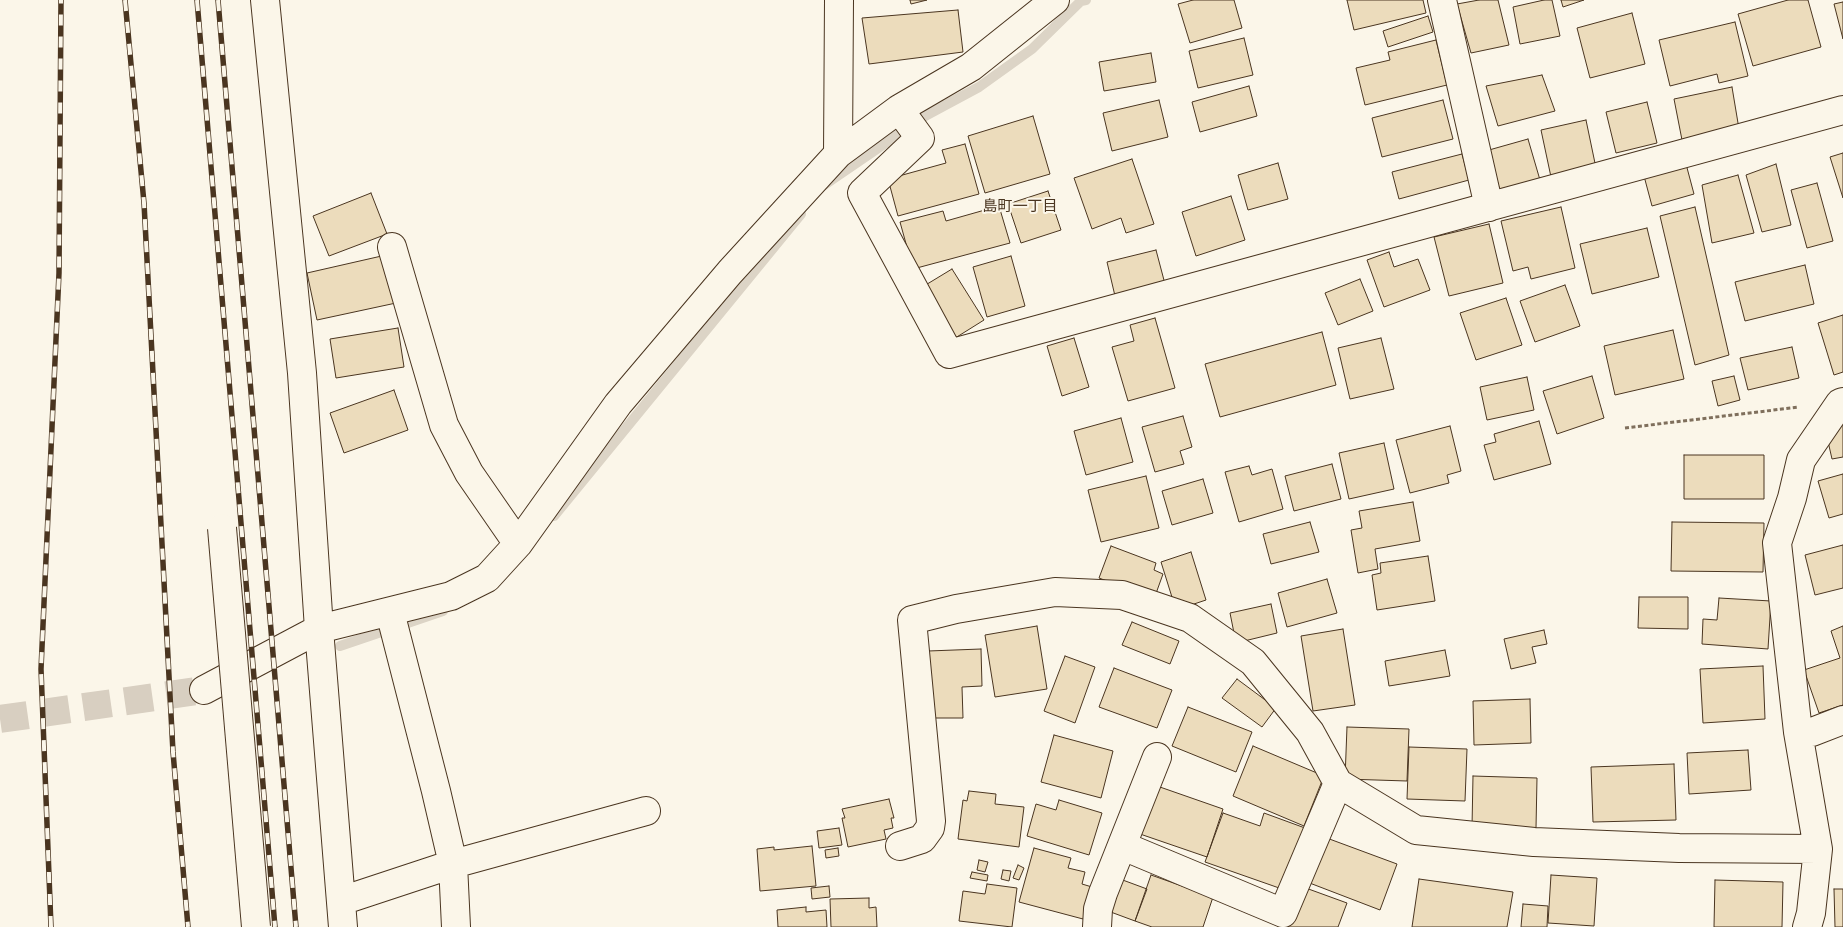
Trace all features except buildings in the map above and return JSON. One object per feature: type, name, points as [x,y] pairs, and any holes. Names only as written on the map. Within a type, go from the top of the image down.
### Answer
[{"type":"street","points":[[265,0],[302,373],[319,629],[342,914],[453,864],[646,811]]},
{"type":"street","points":[[838,154],[839,0]]},
{"type":"street","points":[[204,690],[319,629],[393,623],[487,578],[518,544],[618,404],[730,272],[838,154],[899,109],[971,67],[1055,0]]},
{"type":"street","points":[[1442,0],[1489,207]]},
{"type":"street","points":[[899,109],[920,138],[862,193],[949,354],[1843,110]]},
{"type":"street","points":[[392,247],[444,425],[469,473],[518,544]]},
{"type":"street","points":[[1807,927],[1811,913],[1818,849],[1798,732],[1777,543],[1792,498],[1801,460],[1841,402]]},
{"type":"street","points":[[222,528],[256,927]]},
{"type":"street","points":[[900,846],[922,839],[930,828],[932,821],[912,620],[956,609],[1056,592],[1122,595],[1190,618],[1253,662],[1310,732],[1338,783],[1416,830],[1534,842],[1679,848],[1818,849]]},
{"type":"street","points":[[393,623],[453,864],[456,927]]},
{"type":"street","points":[[1798,732],[1812,732],[1843,720]]},
{"type":"street","points":[[1097,927],[1098,909],[1103,893],[1157,757]]},
{"type":"street","points":[[1122,846],[1283,913],[1338,783]]},
{"type":"path","points":[[1625,428],[1841,402]]},
{"type":"waterway","points":[[824,185],[925,116],[979,87],[1032,49],[1081,1],[1086,0]]},
{"type":"waterway","points":[[554,516],[801,214]]},
{"type":"waterway","points":[[340,646],[443,611]]},
{"type":"tunnel","points":[[0,719],[204,690]]},
{"type":"railway","points":[[51,927],[41,669],[59,273],[61,0]]},
{"type":"railway","points":[[125,0],[144,203],[173,752],[188,927]]},
{"type":"railway","points":[[197,0],[275,927]]},
{"type":"railway","points":[[218,0],[296,927]]},
{"type":"district","name":"島町一丁目","points":[[1020,206]]}]
